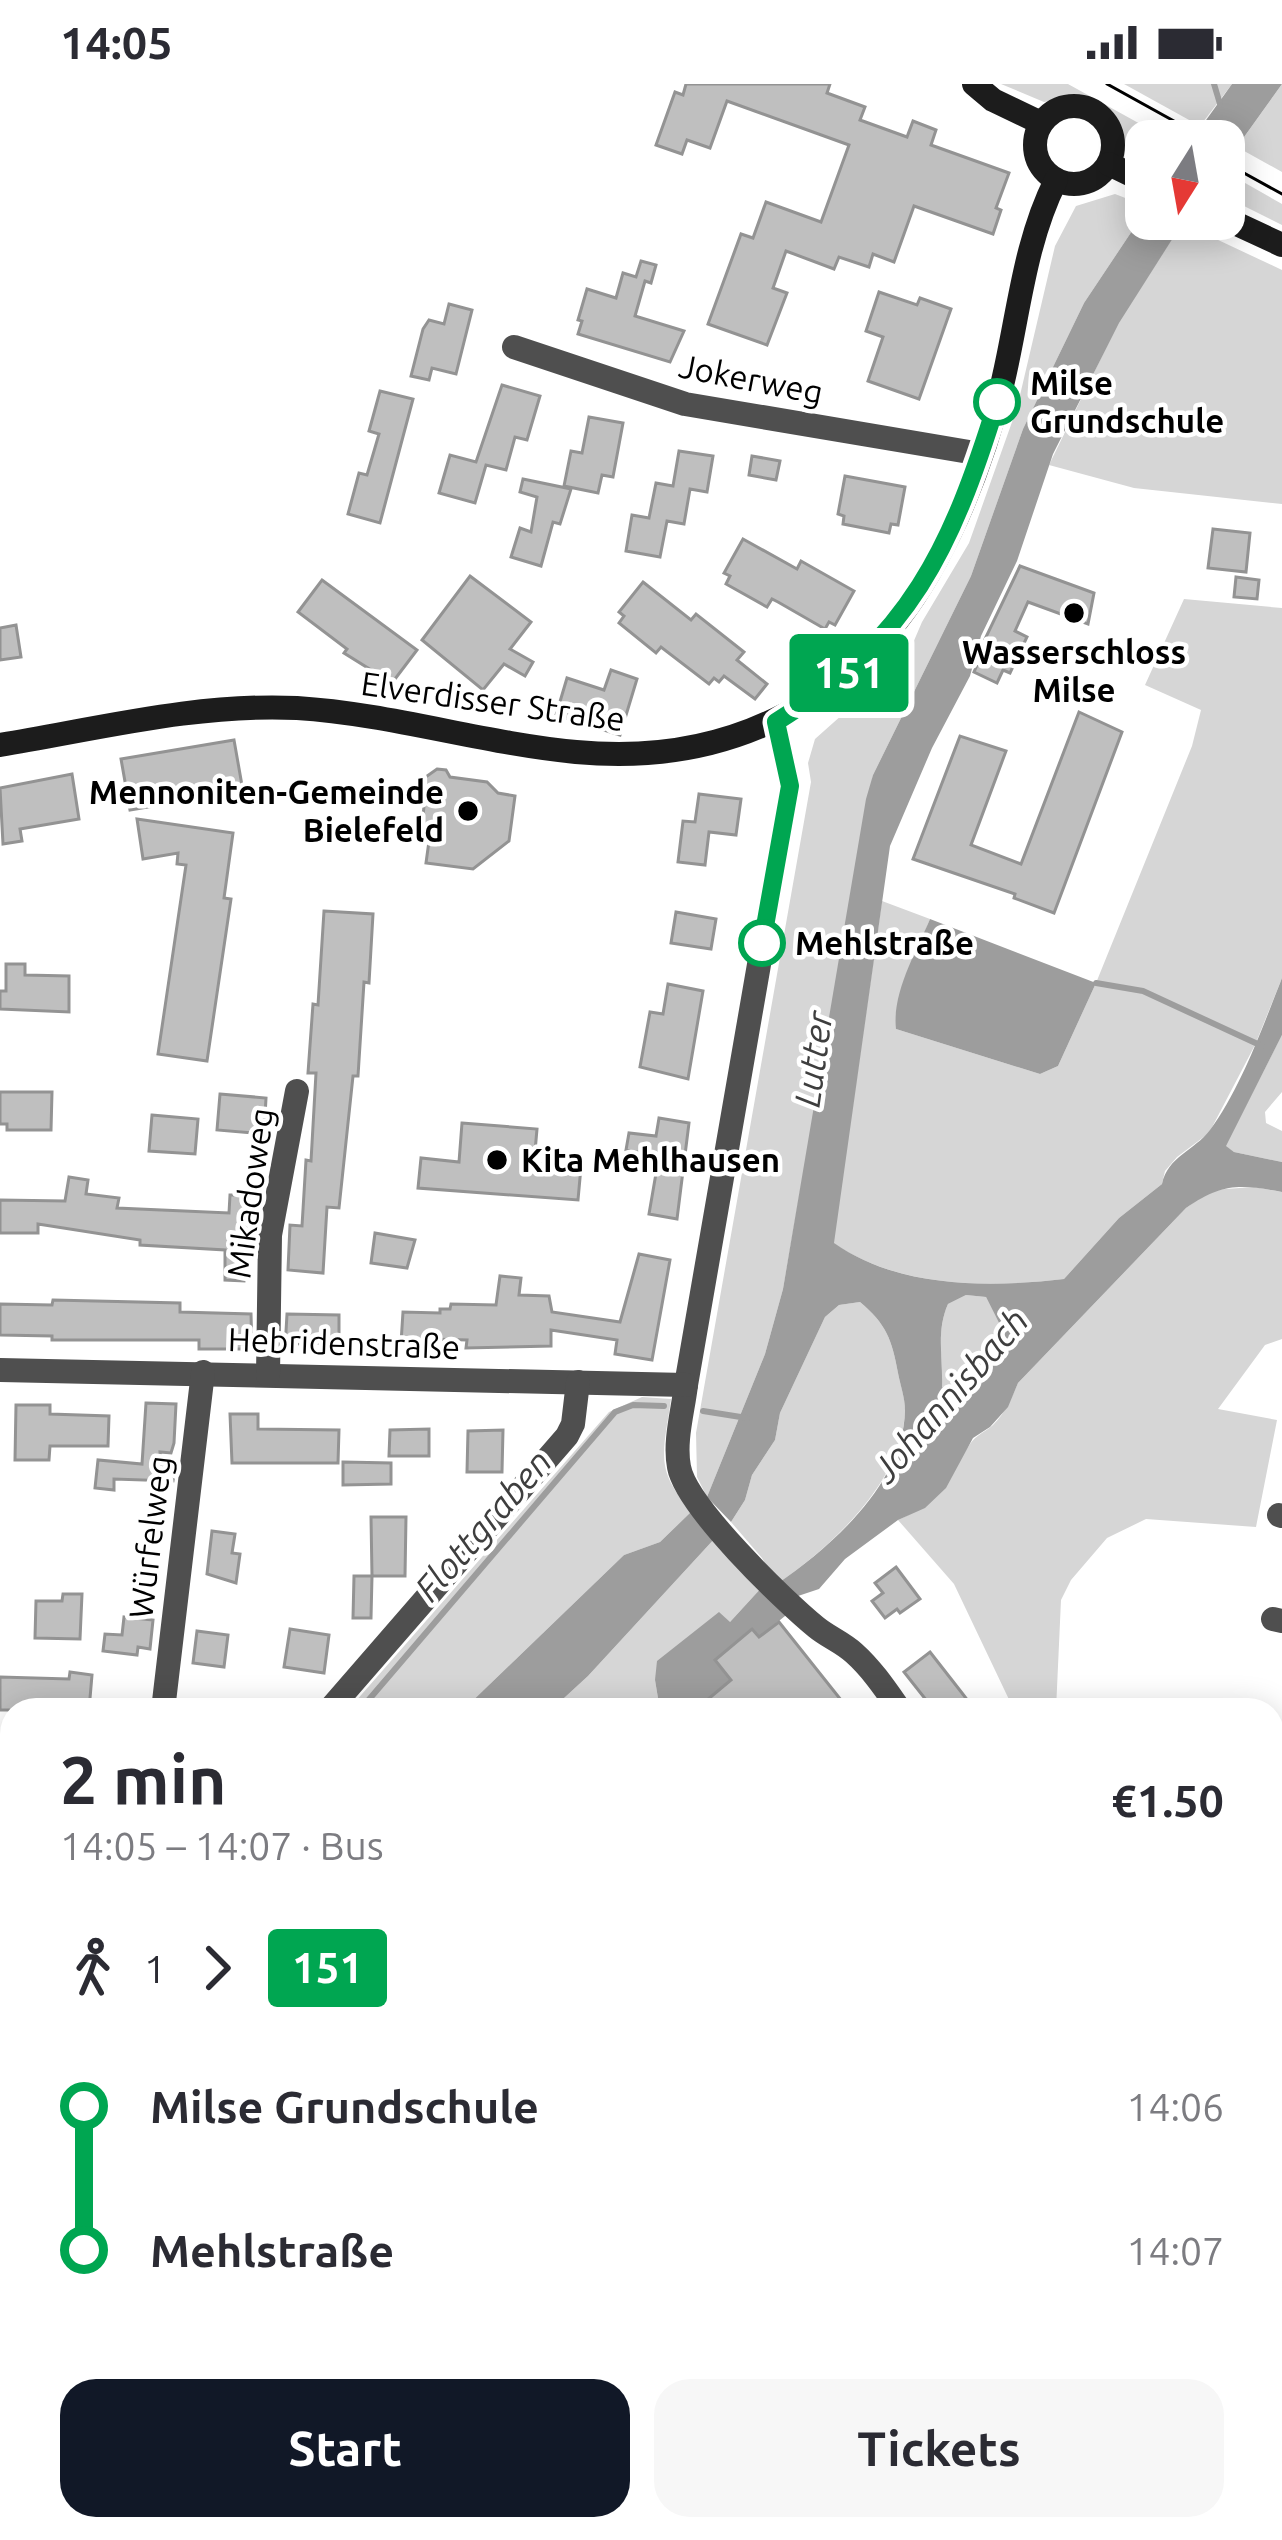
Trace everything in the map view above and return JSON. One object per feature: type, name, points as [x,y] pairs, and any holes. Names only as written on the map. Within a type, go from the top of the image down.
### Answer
[{"type":"street","points":[[974,84],[993,100],[1041,123]]},
{"type":"street","points":[[1073,106],[1100,116],[1113,140],[1109,164],[1090,180],[1069,184],[1056,180],[1037,160],[1034,139],[1041,123],[1060,107],[1073,106]]},
{"type":"street","points":[[1109,164],[1125,172]]},
{"type":"street","name":"Elverdisser Straße","points":[[0,745],[219,709],[328,711],[608,754],[712,744],[776,722],[850,671],[901,617],[938,558],[981,454],[1002,385],[1032,239],[1056,180]]},
{"type":"street","points":[[1245,228],[1282,245]]},
{"type":"street","name":"Jokerweg","points":[[514,347],[685,404],[981,454]]},
{"type":"street","points":[[776,722],[790,786],[686,1385],[679,1467],[699,1505],[767,1582],[805,1618],[859,1657],[891,1698]]},
{"type":"street","name":"Mikadoweg","points":[[268,1375],[270,1235],[297,1090]]},
{"type":"street","name":"Hebridenstraße","points":[[0,1370],[686,1385]]},
{"type":"street","name":"Würfelweg","points":[[164,1698],[203,1372]]},
{"type":"street","points":[[339,1698],[567,1436],[578,1382]]},
{"type":"shaded area","points":[[1001,84],[1068,84],[1133,120],[1125,120],[1125,146],[1117,123],[1099,103],[1070,97],[1044,102]]},
{"type":"shaded area","points":[[1124,84],[1232,84],[1205,120],[1189,120]]},
{"type":"shaded area","points":[[1282,84],[1282,172],[1245,151],[1245,136]]},
{"type":"shaded area","points":[[1245,183],[1282,204],[1282,225],[1245,206]]},
{"type":"shaded area","points":[[1115,194],[1125,198],[1126,240],[1084,303],[1023,429],[971,576],[873,775],[783,1289],[765,1354],[707,1497],[697,1477],[696,1433],[811,782],[808,763],[815,739],[907,657],[969,543],[1017,408],[1055,246],[1076,206]]},
{"type":"shaded area","points":[[1171,240],[1218,240],[1282,270],[1282,504],[1134,488],[1049,465],[1118,323]]},
{"type":"shaded area","points":[[1184,599],[1282,608],[1282,978],[1255,1045],[1209,1133],[1177,1157],[1165,1171],[1162,1184],[1119,1218],[1064,1279],[1005,1284],[945,1281],[915,1277],[859,1258],[833,1243],[882,901],[930,919],[905,981],[896,1029],[1040,1074],[1058,1066],[1192,746],[1201,710],[1145,685]]},
{"type":"shaded area","points":[[1282,1035],[1282,1092],[1265,1112],[1266,1123],[1282,1131],[1282,1162],[1225,1146]]},
{"type":"shaded area","points":[[1254,1187],[1282,1192],[1282,1339],[1265,1345],[1218,1409],[1277,1420],[1256,1527],[1146,1519],[1107,1538],[1071,1580],[1061,1600],[1057,1698],[1008,1698],[954,1584],[898,1520],[935,1497],[972,1441],[1001,1416],[1018,1383],[1186,1208],[1211,1190]]},
{"type":"shaded area","points":[[966,1295],[986,1297],[1000,1325],[982,1347],[966,1387],[950,1394],[942,1387],[942,1324],[948,1304]]},
{"type":"shaded area","points":[[860,1302],[882,1325],[893,1351],[905,1405],[901,1436],[892,1462],[861,1510],[820,1551],[777,1584],[731,1522],[745,1500],[752,1475],[775,1440],[780,1413],[825,1317],[839,1305]]},
{"type":"shaded area","points":[[642,1397],[671,1399],[664,1446],[666,1471],[692,1511],[660,1542],[624,1555],[475,1698],[359,1698],[609,1412]]},
{"type":"shaded area","points":[[716,1537],[763,1586],[730,1622],[655,1680],[658,1698],[564,1698]]},
{"type":"water","points":[[1232,84],[1282,84],[1245,136],[1245,120],[1206,120]]},
{"type":"water","name":"Johannisbach","points":[[1126,240],[1172,240],[1119,323],[1053,454],[1017,561],[981,636],[970,676],[932,748],[890,846],[834,1243],[859,1258],[915,1277],[1005,1284],[1064,1279],[1210,1130],[1241,1076],[1282,978],[1282,1035],[1226,1146],[1282,1162],[1282,1192],[1232,1188],[1186,1208],[1018,1383],[1008,1407],[973,1438],[946,1488],[925,1508],[898,1520],[845,1559],[819,1589],[792,1598],[777,1584],[820,1551],[861,1510],[879,1487],[901,1437],[905,1405],[893,1351],[882,1325],[860,1302],[839,1305],[825,1317],[780,1413],[775,1440],[752,1475],[745,1500],[731,1522],[707,1497],[765,1354],[783,1289],[873,775],[971,576],[1023,429],[1084,303]],"holes":[[[966,1295],[986,1297],[1000,1325],[982,1347],[966,1387],[951,1394],[942,1387],[941,1334],[948,1304]]]},
{"type":"water","points":[[930,919],[1096,983],[1058,1066],[1040,1074],[896,1029],[901,987]]},
{"type":"water","points":[[692,1511],[716,1537],[564,1698],[475,1698],[624,1555],[660,1542]]},
{"type":"water","points":[[763,1586],[790,1612],[759,1637],[752,1629],[715,1659],[731,1680],[710,1698],[658,1698],[657,1661],[719,1612],[730,1622]]},
{"type":"building","points":[[686,84],[830,84],[827,93],[865,107],[860,120],[907,137],[913,121],[936,130],[931,145],[1009,173],[996,208],[1001,210],[993,234],[914,206],[894,262],[873,254],[869,267],[839,257],[834,269],[786,251],[773,288],[787,293],[767,345],[708,324],[741,234],[753,238],[766,202],[821,222],[849,145],[727,101],[710,148],[687,140],[682,154],[656,145],[675,92],[683,95]]},
{"type":"building","points":[[641,261],[656,265],[651,283],[645,281],[635,316],[684,331],[670,362],[578,334],[587,289],[616,298],[623,273],[636,277]]},
{"type":"building","points":[[879,292],[917,305],[920,298],[951,309],[919,399],[868,381],[883,337],[866,331]]},
{"type":"building","points":[[449,304],[472,310],[456,374],[432,368],[429,380],[411,376],[423,329],[429,320],[444,324]]},
{"type":"building","points":[[502,385],[540,396],[527,440],[515,437],[506,470],[486,465],[475,503],[439,493],[450,455],[476,462]]},
{"type":"building","points":[[380,391],[413,399],[380,523],[348,514],[359,473],[367,475],[379,434],[369,431]]},
{"type":"building","points":[[589,417],[623,423],[613,477],[602,475],[598,493],[564,486],[571,451],[582,453]]},
{"type":"building","points":[[679,451],[713,456],[707,492],[690,489],[684,524],[667,521],[660,557],[626,551],[632,515],[649,518],[656,483],[673,486]]},
{"type":"building","points":[[752,456],[780,461],[776,480],[749,475]]},
{"type":"building","points":[[845,476],[905,487],[898,525],[891,524],[889,533],[843,524],[844,516],[838,514]]},
{"type":"building","points":[[523,479],[571,489],[560,524],[553,522],[541,566],[511,557],[520,528],[531,532],[537,497],[520,492]]},
{"type":"building","points":[[1213,529],[1250,533],[1246,572],[1208,568]]},
{"type":"building","points":[[743,539],[797,569],[801,561],[854,591],[835,625],[829,622],[825,629],[772,599],[767,607],[726,584],[730,576],[724,573]]},
{"type":"building","name":"Wasserschloss Milse","points":[[1020,566],[1094,593],[1088,624],[1028,602],[1015,631],[1027,637],[1010,673],[1003,670],[997,683],[974,672]]},
{"type":"building","points":[[470,576],[531,622],[510,649],[533,662],[525,676],[504,664],[483,690],[422,640]]},
{"type":"building","points":[[1236,577],[1259,580],[1257,599],[1234,597]]},
{"type":"building","points":[[322,580],[417,650],[392,683],[344,653],[347,649],[298,612]]},
{"type":"building","points":[[643,582],[691,620],[696,614],[744,652],[737,660],[767,684],[755,699],[724,676],[709,684],[661,647],[656,653],[619,623],[624,616],[619,612]]},
{"type":"building","points":[[16,625],[21,657],[0,660],[0,628]]},
{"type":"building","points":[[611,670],[637,679],[620,735],[556,715],[567,678],[604,690]]},
{"type":"building","points":[[1079,712],[1122,732],[1054,913],[1014,898],[1015,894],[913,859],[960,736],[1006,751],[971,845],[1021,864]]},
{"type":"building","points":[[234,740],[243,791],[130,810],[121,759]]},
{"type":"building","name":"Mennoniten-Gemeinde Bielefeld","points":[[437,769],[446,770],[450,777],[487,782],[498,793],[515,796],[509,841],[473,869],[426,863],[430,834],[422,824],[425,798],[419,791],[420,781]]},
{"type":"building","points":[[72,774],[79,819],[20,829],[22,841],[3,844],[0,788]]},
{"type":"building","points":[[699,794],[741,799],[736,835],[709,832],[705,865],[678,862],[683,821],[695,822]]},
{"type":"building","points":[[137,819],[233,833],[224,898],[231,899],[207,1061],[158,1054],[186,865],[177,864],[178,853],[143,859]]},
{"type":"building","points":[[324,911],[373,914],[358,1076],[353,1076],[339,1208],[327,1207],[323,1273],[288,1270],[290,1225],[302,1226],[306,1160],[311,1161],[316,1073],[308,1073]]},
{"type":"building","points":[[676,912],[716,919],[711,949],[671,943]]},
{"type":"building","points":[[6,964],[25,964],[25,975],[69,976],[69,1012],[0,1009]]},
{"type":"building","points":[[668,984],[703,991],[688,1079],[640,1067],[650,1012],[663,1014]]},
{"type":"building","points":[[0,1092],[52,1092],[51,1130],[7,1130],[7,1124],[0,1124]]},
{"type":"building","points":[[220,1094],[266,1098],[264,1134],[217,1130]]},
{"type":"building","points":[[152,1115],[198,1119],[195,1154],[149,1151]]},
{"type":"building","points":[[659,1118],[689,1123],[677,1219],[649,1214],[659,1156],[626,1150],[629,1133],[656,1136]]},
{"type":"building","name":"Kita Mehlhausen","points":[[462,1123],[537,1129],[534,1163],[581,1167],[578,1200],[418,1188],[421,1158],[459,1162]]},
{"type":"building","points":[[69,1177],[88,1180],[86,1194],[119,1198],[117,1208],[229,1213],[230,1195],[249,1195],[244,1281],[225,1280],[225,1250],[140,1245],[140,1240],[38,1224],[38,1233],[0,1233],[0,1200],[65,1201]]},
{"type":"building","points":[[375,1233],[415,1240],[407,1268],[371,1263]]},
{"type":"building","points":[[639,1254],[670,1260],[652,1360],[615,1354],[617,1340],[551,1330],[551,1346],[466,1348],[467,1340],[431,1339],[431,1344],[401,1343],[403,1312],[440,1313],[451,1304],[496,1305],[500,1276],[521,1278],[519,1295],[549,1296],[552,1312],[620,1322]]},
{"type":"building","points":[[53,1300],[180,1303],[180,1312],[251,1314],[252,1349],[199,1349],[199,1340],[52,1340],[52,1336],[0,1335],[0,1304],[52,1305]]},
{"type":"building","points":[[287,1314],[339,1315],[339,1343],[286,1344],[285,1349]]},
{"type":"building","points":[[146,1403],[176,1404],[171,1453],[160,1452],[161,1466],[175,1467],[173,1481],[114,1479],[114,1490],[95,1488],[98,1460],[142,1464]]},
{"type":"building","points":[[16,1405],[50,1405],[50,1414],[109,1416],[108,1446],[50,1446],[49,1460],[15,1460]]},
{"type":"building","points":[[230,1414],[258,1414],[258,1429],[339,1430],[338,1463],[232,1463]]},
{"type":"building","points":[[429,1429],[429,1456],[389,1456],[390,1430]]},
{"type":"building","points":[[503,1430],[502,1472],[467,1472],[468,1431]]},
{"type":"building","points":[[343,1462],[391,1463],[391,1484],[343,1485]]},
{"type":"building","points":[[371,1517],[406,1517],[405,1576],[372,1576]]},
{"type":"building","points":[[212,1531],[235,1534],[232,1553],[240,1554],[236,1583],[207,1574]]},
{"type":"building","points":[[896,1567],[920,1599],[885,1618],[872,1601],[883,1593],[875,1583]]},
{"type":"building","points":[[354,1576],[372,1576],[371,1618],[353,1618]]},
{"type":"building","points":[[63,1594],[82,1594],[80,1639],[35,1638],[36,1601],[62,1601]]},
{"type":"building","points":[[124,1617],[153,1620],[150,1649],[138,1647],[137,1655],[103,1651],[105,1634],[122,1635]]},
{"type":"building","points":[[779,1622],[839,1698],[709,1698],[731,1680],[715,1660],[752,1629],[759,1637]]},
{"type":"building","points":[[290,1629],[329,1635],[324,1673],[284,1667]]},
{"type":"building","points":[[197,1631],[228,1635],[224,1667],[193,1663]]},
{"type":"building","points":[[930,1652],[966,1698],[925,1698],[904,1672]]},
{"type":"building","points":[[70,1672],[92,1675],[90,1698],[0,1698],[0,1677],[69,1679]]},
{"type":"waterway","points":[[1214,84],[1220,104]]},
{"type":"waterway","points":[[1096,983],[1143,991],[1262,1046]]},
{"type":"waterway","name":"Flottgraben","points":[[370,1698],[615,1412],[633,1405],[664,1406]]},
{"type":"waterway","name":"Flottgraben","points":[[703,1411],[747,1418]]},
{"type":"tram line","points":[[1107,84],[1172,120]]},
{"type":"tram line","points":[[1245,174],[1282,194]]},
{"type":"bus line","name":"151","points":[[762,943],[790,786],[776,722],[850,671],[901,617],[938,558],[967,495],[997,402]]},
{"type":"place","name":"Milse Grundschule","points":[[997,402]]},
{"type":"place","name":"Wasserschloss Milse","points":[[1074,613]]},
{"type":"place","name":"Mennoniten-Gemeinde Bielefeld","points":[[468,811]]},
{"type":"place","name":"Mehlstraße","points":[[762,943]]},
{"type":"place","name":"Kita Mehlhausen","points":[[497,1160]]},
{"type":"water label","name":"Lutter","points":[[813,1059]]}]
